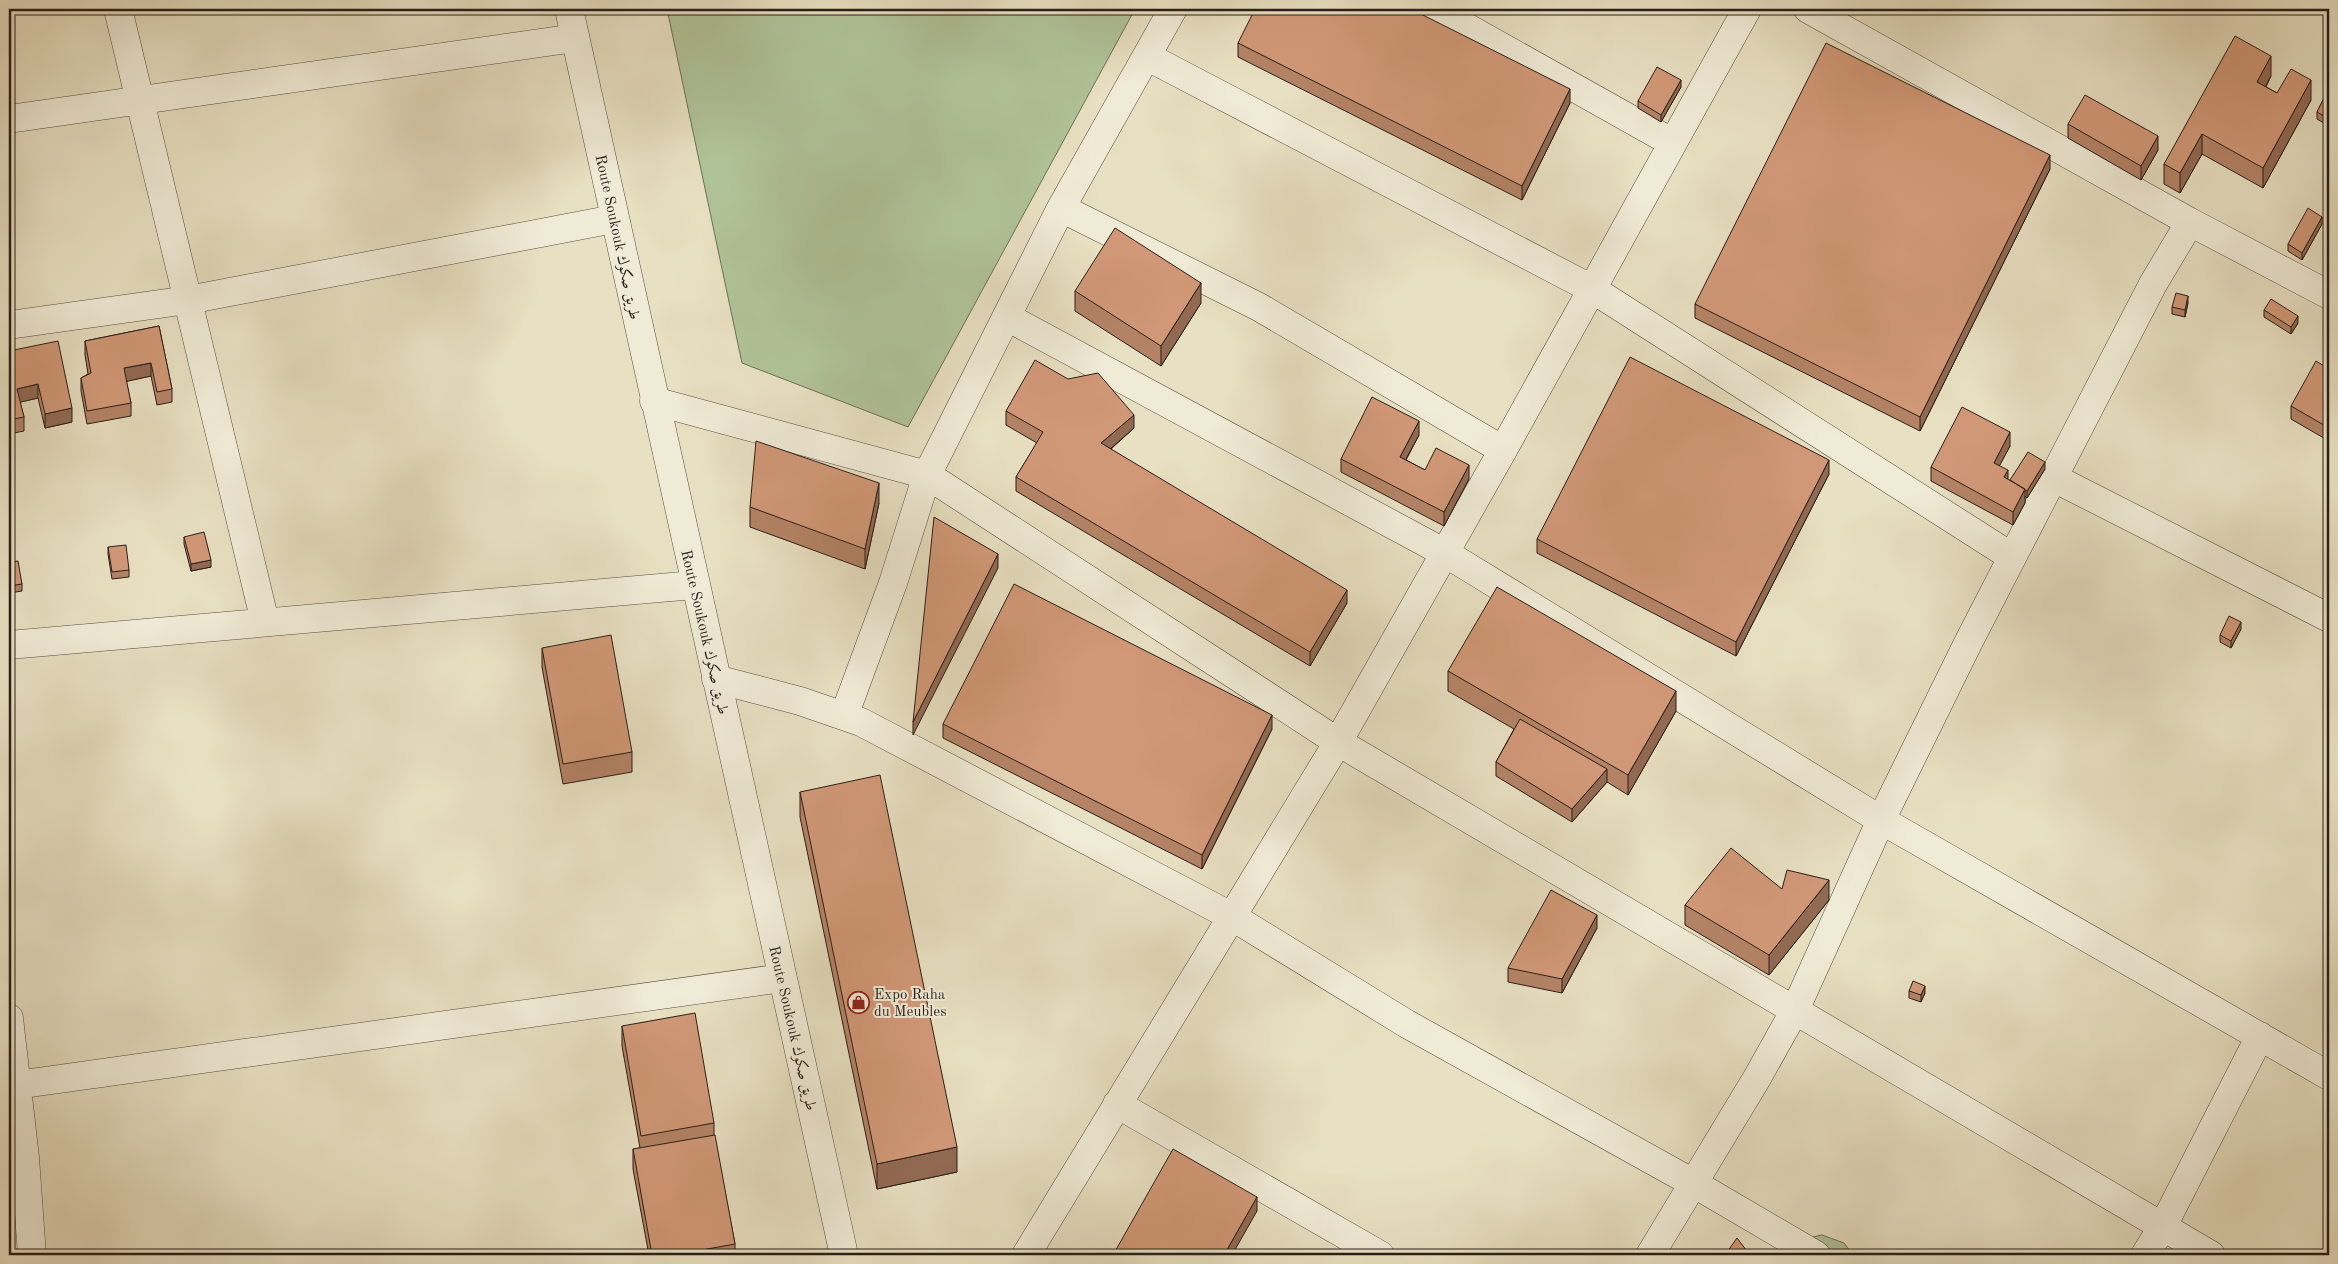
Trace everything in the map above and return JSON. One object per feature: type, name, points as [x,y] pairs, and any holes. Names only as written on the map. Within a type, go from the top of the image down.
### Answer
[{"type":"street","points":[[118,9],[265,622]]},
{"type":"street","name":"Route Soukouk طريق صكوك","points":[[569,9],[694,585],[844,1255]]},
{"type":"street","points":[[844,716],[893,583],[928,475],[1062,208],[1174,9]]},
{"type":"street","points":[[1434,9],[1673,142]]},
{"type":"street","points":[[1026,1255],[1230,916],[1338,742],[1503,450],[1747,9]]},
{"type":"street","points":[[1808,9],[2190,222],[2329,295]]},
{"type":"street","points":[[9,119],[575,38]]},
{"type":"street","points":[[1148,57],[1592,289],[2012,557]]},
{"type":"street","points":[[1062,208],[1259,308],[1503,450]]},
{"type":"street","points":[[9,324],[188,300],[614,219]]},
{"type":"street","points":[[1650,1255],[1757,1078],[1794,1010],[1881,820],[2052,477],[2153,284],[2190,222]]},
{"type":"street","points":[[1007,317],[1445,553],[1881,820],[2329,1076]]},
{"type":"street","points":[[654,401],[928,475],[1338,742],[2211,1255]]},
{"type":"street","points":[[2052,477],[2329,618]]},
{"type":"street","points":[[9,645],[694,585]]},
{"type":"street","points":[[716,679],[800,701],[861,722],[1230,916],[1407,1024],[1693,1183],[1816,1255]]},
{"type":"street","points":[[13,1085],[782,978]]},
{"type":"street","points":[[9,1018],[13,1085],[32,1255]]},
{"type":"street","points":[[2145,1255],[2163,1226],[2260,1036]]},
{"type":"street","points":[[1117,1104],[1380,1255]]},
{"type":"green space","points":[[667,9],[1135,9],[908,427],[742,363]]},
{"type":"green space","points":[[1822,1235],[1844,1243],[1853,1255],[1788,1255],[1794,1247],[1803,1241]]},
{"type":"building","points":[[1255,9],[1411,9],[1570,89],[1522,186],[1238,43]]},
{"type":"building","points":[[2235,36],[2271,56],[2257,82],[2277,93],[2291,69],[2311,80],[2263,168],[2202,134],[2180,173],[2164,164]]},
{"type":"building","points":[[1826,43],[2050,155],[1920,417],[1695,304]]},
{"type":"building","points":[[1657,67],[1681,80],[1661,115],[1638,101]]},
{"type":"building","points":[[2329,88],[2329,119],[2317,112]]},
{"type":"building","points":[[2085,95],[2158,136],[2141,166],[2068,124]]},
{"type":"building","points":[[2308,208],[2322,217],[2302,253],[2288,244]]},
{"type":"building","points":[[1115,228],[1201,283],[1161,346],[1075,291]]},
{"type":"building","points":[[2176,293],[2188,296],[2185,310],[2172,307]]},
{"type":"building","points":[[2271,299],[2298,316],[2291,327],[2264,310]]},
{"type":"building","points":[[159,326],[172,389],[157,392],[151,363],[124,368],[131,403],[87,411],[81,378],[91,373],[85,341]]},
{"type":"building","points":[[58,341],[72,408],[45,414],[38,384],[17,389],[24,417],[9,420],[9,351]]},
{"type":"building","points":[[1630,357],[1829,460],[1736,642],[1537,539]]},
{"type":"building","points":[[1035,360],[1068,379],[1098,373],[1134,415],[1101,443],[1347,590],[1310,652],[1016,477],[1043,432],[1006,411]]},
{"type":"building","points":[[2316,361],[2329,369],[2329,428],[2291,406]]},
{"type":"building","points":[[1372,397],[1419,421],[1400,457],[1425,470],[1436,448],[1469,465],[1444,512],[1341,459]]},
{"type":"building","points":[[1962,407],[2010,432],[1994,463],[2008,470],[2004,477],[2025,489],[2013,512],[1931,467]]},
{"type":"building","points":[[756,441],[879,483],[865,549],[750,507]]},
{"type":"building","points":[[2028,452],[2045,462],[2027,491],[2010,480]]},
{"type":"building","points":[[934,517],[998,554],[913,722]]},
{"type":"building","points":[[204,532],[211,560],[191,564],[184,537]]},
{"type":"building","points":[[126,545],[129,570],[112,572],[108,547]]},
{"type":"building","points":[[18,561],[22,584],[9,586],[9,562]]},
{"type":"building","points":[[1014,584],[1272,715],[1202,855],[943,724]]},
{"type":"building","points":[[1497,587],[1676,691],[1628,775],[1448,671]]},
{"type":"building","points":[[2229,616],[2241,622],[2231,641],[2220,635]]},
{"type":"building","points":[[611,635],[632,752],[563,764],[542,648]]},
{"type":"building","points":[[1520,719],[1607,769],[1572,809],[1496,762]]},
{"type":"building","points":[[880,775],[957,1147],[877,1164],[800,792]]},
{"type":"building","points":[[1731,848],[1782,889],[1787,870],[1829,880],[1769,955],[1685,905]]},
{"type":"building","points":[[1551,890],[1597,915],[1562,979],[1508,968]]},
{"type":"building","points":[[1913,981],[1925,986],[1921,995],[1909,991]]},
{"type":"building","points":[[695,1013],[714,1123],[641,1136],[622,1026]]},
{"type":"building","points":[[715,1135],[735,1244],[674,1255],[652,1255],[633,1149]]},
{"type":"building","points":[[1173,1149],[1257,1197],[1224,1255],[1113,1255]]},
{"type":"building","points":[[1737,1238],[1750,1255],[1725,1255]]},
{"type":"place","name":"Expo Raha du Meubles","points":[[858,1003]]}]
